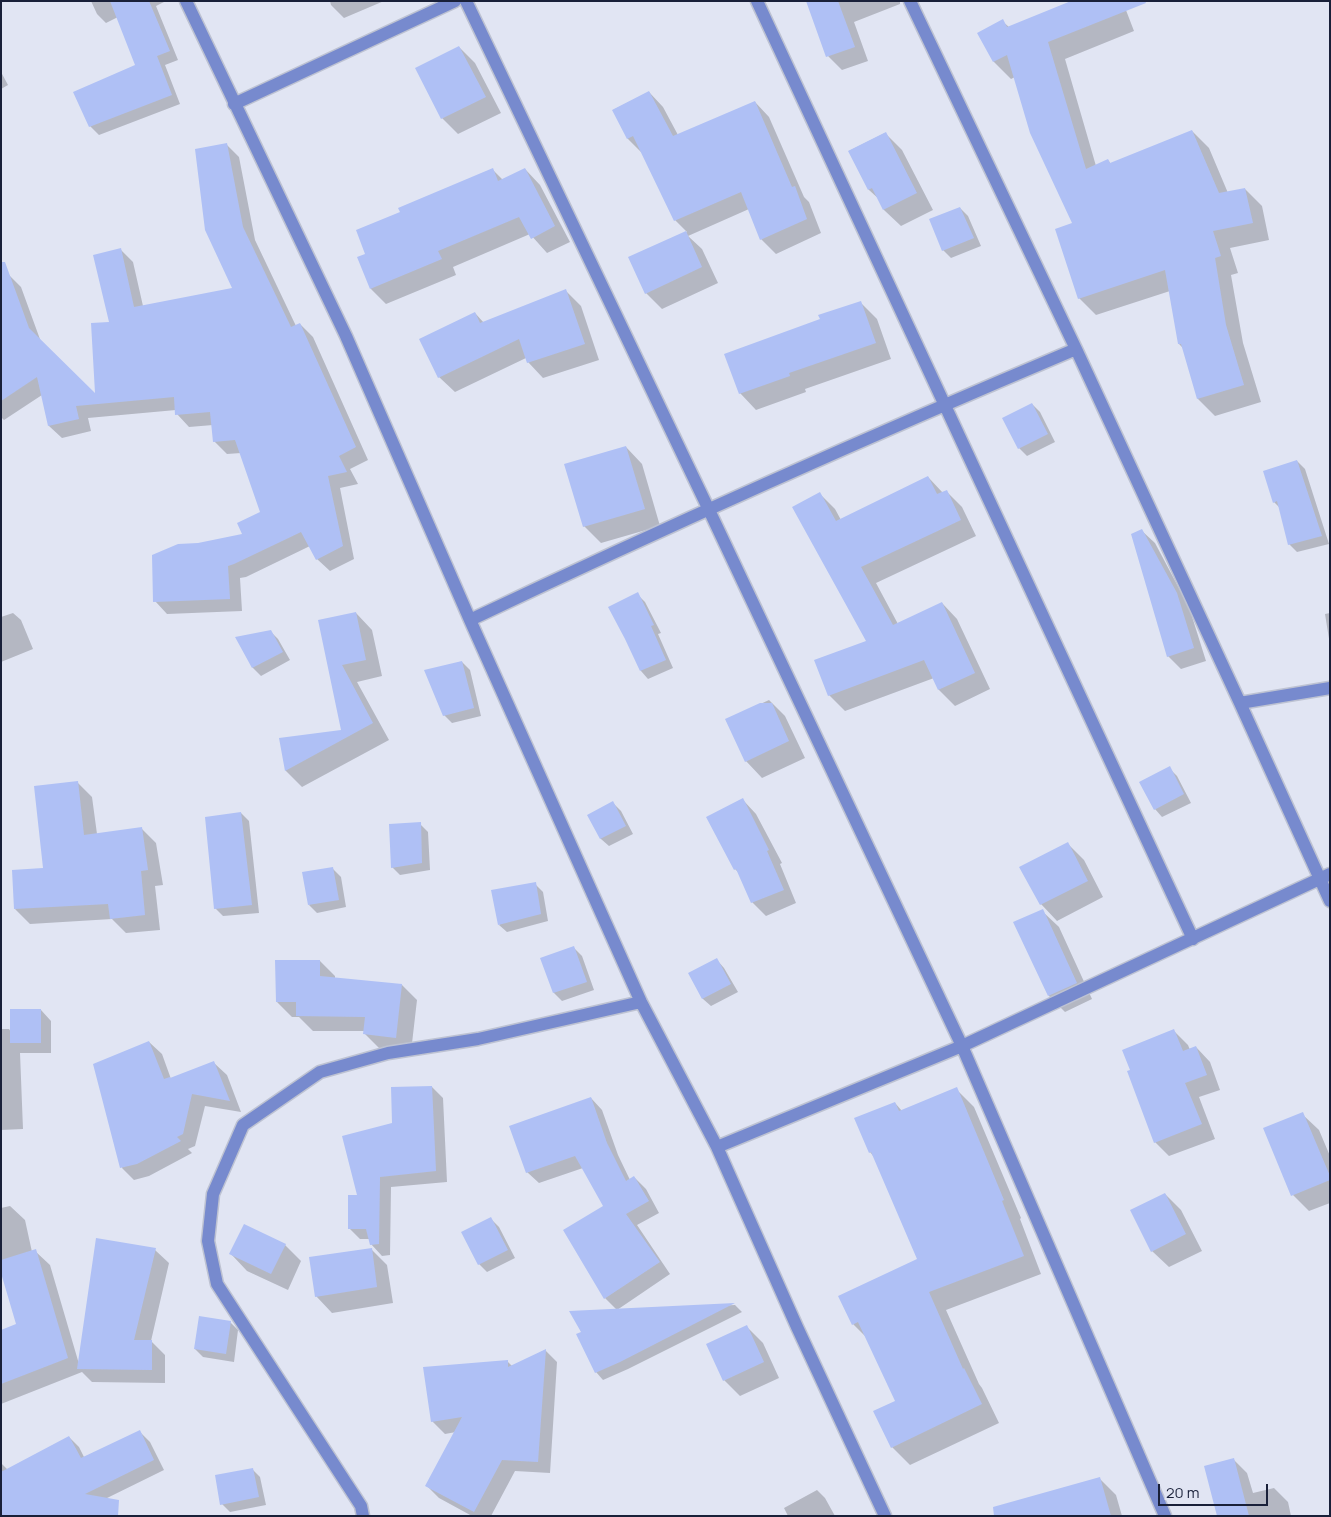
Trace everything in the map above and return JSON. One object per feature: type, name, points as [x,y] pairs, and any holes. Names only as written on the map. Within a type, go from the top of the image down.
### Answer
[{"type":"street","points":[[186,1],[346,336],[470,620],[641,1002],[717,1148],[797,1327],[885,1516]]},
{"type":"street","points":[[234,104],[455,1]]},
{"type":"street","points":[[466,1],[962,1046],[1164,1516]]},
{"type":"street","points":[[757,1],[1193,939]]},
{"type":"street","points":[[910,1],[1076,349],[1240,703],[1325,877],[1330,901]]},
{"type":"street","points":[[470,620],[621,548],[944,405],[1076,349]]},
{"type":"street","points":[[1240,703],[1330,688]]},
{"type":"street","points":[[717,1148],[962,1046],[1325,877]]},
{"type":"street","points":[[362,1516],[361,1506],[217,1284],[208,1241],[213,1194],[243,1125],[320,1072],[388,1054],[478,1039],[641,1002]]},
{"type":"building","points":[[110,1],[149,1],[170,51],[157,56],[172,95],[89,127],[73,92],[135,65]]},
{"type":"building","points":[[806,1],[838,1],[855,47],[826,57]]},
{"type":"building","points":[[1071,1],[1145,1],[1146,3],[1048,42],[1086,169],[1108,159],[1110,163],[1192,130],[1219,193],[1245,188],[1253,223],[1213,231],[1221,256],[1215,258],[1226,325],[1244,385],[1197,399],[1181,344],[1178,344],[1165,270],[1078,299],[1055,229],[1072,223],[1030,133],[1007,55],[993,62],[977,33],[1003,19],[1007,27]]},
{"type":"building","points":[[459,46],[486,97],[441,119],[415,68]]},
{"type":"building","points":[[649,91],[673,136],[755,101],[792,187],[795,186],[807,219],[760,240],[741,192],[674,221],[633,136],[627,139],[612,110]]},
{"type":"building","points":[[886,132],[917,193],[883,210],[872,188],[868,190],[848,151]]},
{"type":"building","points":[[227,143],[243,227],[291,327],[300,323],[356,447],[339,456],[347,472],[328,476],[343,546],[316,560],[301,532],[228,566],[230,599],[153,602],[152,555],[178,544],[198,543],[242,534],[237,523],[260,512],[235,440],[213,442],[210,412],[175,415],[174,397],[76,406],[79,419],[48,426],[37,377],[1,401],[1,262],[5,262],[29,328],[95,393],[91,323],[109,322],[93,255],[121,248],[134,307],[232,288],[205,230],[195,149]]},
{"type":"building","points":[[493,168],[498,181],[525,168],[555,226],[531,239],[519,217],[438,251],[442,259],[370,289],[357,257],[365,254],[356,230],[400,212],[398,208]]},
{"type":"building","points":[[960,207],[974,238],[942,251],[929,219]]},
{"type":"building","points":[[686,231],[702,267],[645,294],[628,257]]},
{"type":"building","points":[[566,289],[585,344],[527,363],[519,339],[438,378],[419,339],[475,312],[480,323]]},
{"type":"building","points":[[861,301],[876,343],[789,373],[790,376],[739,394],[724,354],[820,319],[818,315]]},
{"type":"building","points":[[1032,403],[1048,434],[1018,449],[1002,418]]},
{"type":"building","points":[[626,446],[645,509],[583,527],[564,464]]},
{"type":"building","points":[[1297,460],[1322,536],[1288,545],[1277,501],[1273,503],[1263,471]]},
{"type":"building","points":[[928,476],[937,494],[947,490],[961,520],[861,567],[893,625],[942,602],[975,673],[938,690],[924,660],[828,696],[814,660],[866,641],[792,507],[820,492],[836,521]]},
{"type":"building","points":[[1142,529],[1177,593],[1194,648],[1167,657],[1131,534]]},
{"type":"building","points":[[638,592],[654,625],[651,626],[666,660],[640,671],[608,607]]},
{"type":"building","points":[[356,612],[366,660],[342,665],[373,723],[285,771],[279,738],[341,730],[318,620]]},
{"type":"building","points":[[271,630],[283,652],[252,668],[235,637]]},
{"type":"building","points":[[462,661],[474,708],[443,716],[424,670]]},
{"type":"building","points":[[760,703],[772,703],[789,741],[745,762],[725,719]]},
{"type":"building","points":[[1170,766],[1184,794],[1154,810],[1139,782]]},
{"type":"building","points":[[78,781],[84,835],[142,827],[148,870],[141,871],[145,915],[110,919],[108,904],[14,909],[12,870],[43,868],[34,786]]},
{"type":"building","points":[[743,798],[769,850],[767,851],[784,890],[751,903],[736,869],[734,870],[706,817]]},
{"type":"building","points":[[613,801],[626,826],[600,839],[587,815]]},
{"type":"building","points":[[241,812],[252,905],[214,909],[205,817]]},
{"type":"building","points":[[421,822],[422,863],[391,868],[389,824]]},
{"type":"building","points":[[1068,842],[1088,881],[1040,905],[1019,867]]},
{"type":"building","points":[[333,867],[339,900],[308,905],[302,872]]},
{"type":"building","points":[[536,882],[541,914],[498,925],[491,890]]},
{"type":"building","points":[[1043,909],[1077,983],[1048,996],[1013,922]]},
{"type":"building","points":[[574,946],[587,982],[553,993],[540,958]]},
{"type":"building","points":[[717,958],[731,984],[702,999],[688,973]]},
{"type":"building","points":[[275,960],[320,960],[320,976],[402,984],[396,1038],[363,1034],[365,1017],[296,1016],[296,1002],[276,1002]]},
{"type":"building","points":[[10,1009],[41,1009],[41,1043],[10,1043]]},
{"type":"building","points":[[1174,1029],[1183,1051],[1196,1046],[1207,1075],[1185,1083],[1202,1124],[1154,1143],[1127,1071],[1130,1070],[1122,1050]]},
{"type":"building","points":[[149,1041],[164,1079],[214,1061],[230,1101],[192,1094],[183,1134],[177,1137],[181,1141],[137,1164],[120,1168],[93,1064]]},
{"type":"building","points":[[432,1086],[436,1171],[380,1177],[379,1244],[370,1245],[366,1229],[348,1229],[348,1195],[357,1195],[342,1136],[392,1123],[391,1087]]},
{"type":"building","points":[[957,1087],[1004,1200],[1002,1201],[1024,1256],[929,1292],[963,1369],[982,1404],[891,1448],[873,1411],[895,1401],[858,1322],[852,1325],[838,1296],[917,1259],[871,1152],[869,1153],[854,1118],[895,1102],[899,1111]]},
{"type":"building","points":[[591,1097],[607,1143],[626,1181],[634,1176],[649,1201],[626,1214],[660,1262],[604,1299],[563,1230],[603,1206],[575,1156],[526,1173],[509,1126]]},
{"type":"building","points":[[1303,1112],[1330,1180],[1291,1196],[1263,1128]]},
{"type":"building","points":[[1165,1193],[1186,1234],[1151,1252],[1130,1210]]},
{"type":"building","points":[[491,1217],[508,1250],[478,1265],[461,1232]]},
{"type":"building","points":[[244,1224],[286,1244],[271,1274],[229,1254]]},
{"type":"building","points":[[96,1238],[156,1248],[134,1340],[152,1340],[152,1370],[77,1369]]},
{"type":"building","points":[[372,1248],[377,1287],[315,1297],[309,1257]]},
{"type":"building","points":[[36,1249],[68,1358],[1,1384],[1,1330],[16,1324],[1,1273],[1,1260]]},
{"type":"building","points":[[735,1303],[595,1373],[576,1334],[581,1332],[569,1311]]},
{"type":"building","points":[[199,1316],[231,1321],[226,1354],[194,1349]]},
{"type":"building","points":[[747,1325],[764,1362],[723,1381],[706,1344]]},
{"type":"building","points":[[546,1349],[538,1462],[502,1460],[474,1512],[425,1486],[462,1417],[431,1422],[423,1367],[508,1360],[508,1367]]},
{"type":"building","points":[[140,1430],[154,1460],[85,1494],[119,1500],[118,1516],[1,1516],[1,1472],[69,1436],[81,1458]]},
{"type":"building","points":[[1234,1458],[1249,1516],[1217,1516],[1204,1466]]},
{"type":"building","points":[[253,1468],[259,1497],[220,1505],[215,1475]]},
{"type":"building","points":[[1100,1477],[1111,1516],[994,1516],[993,1507]]}]
